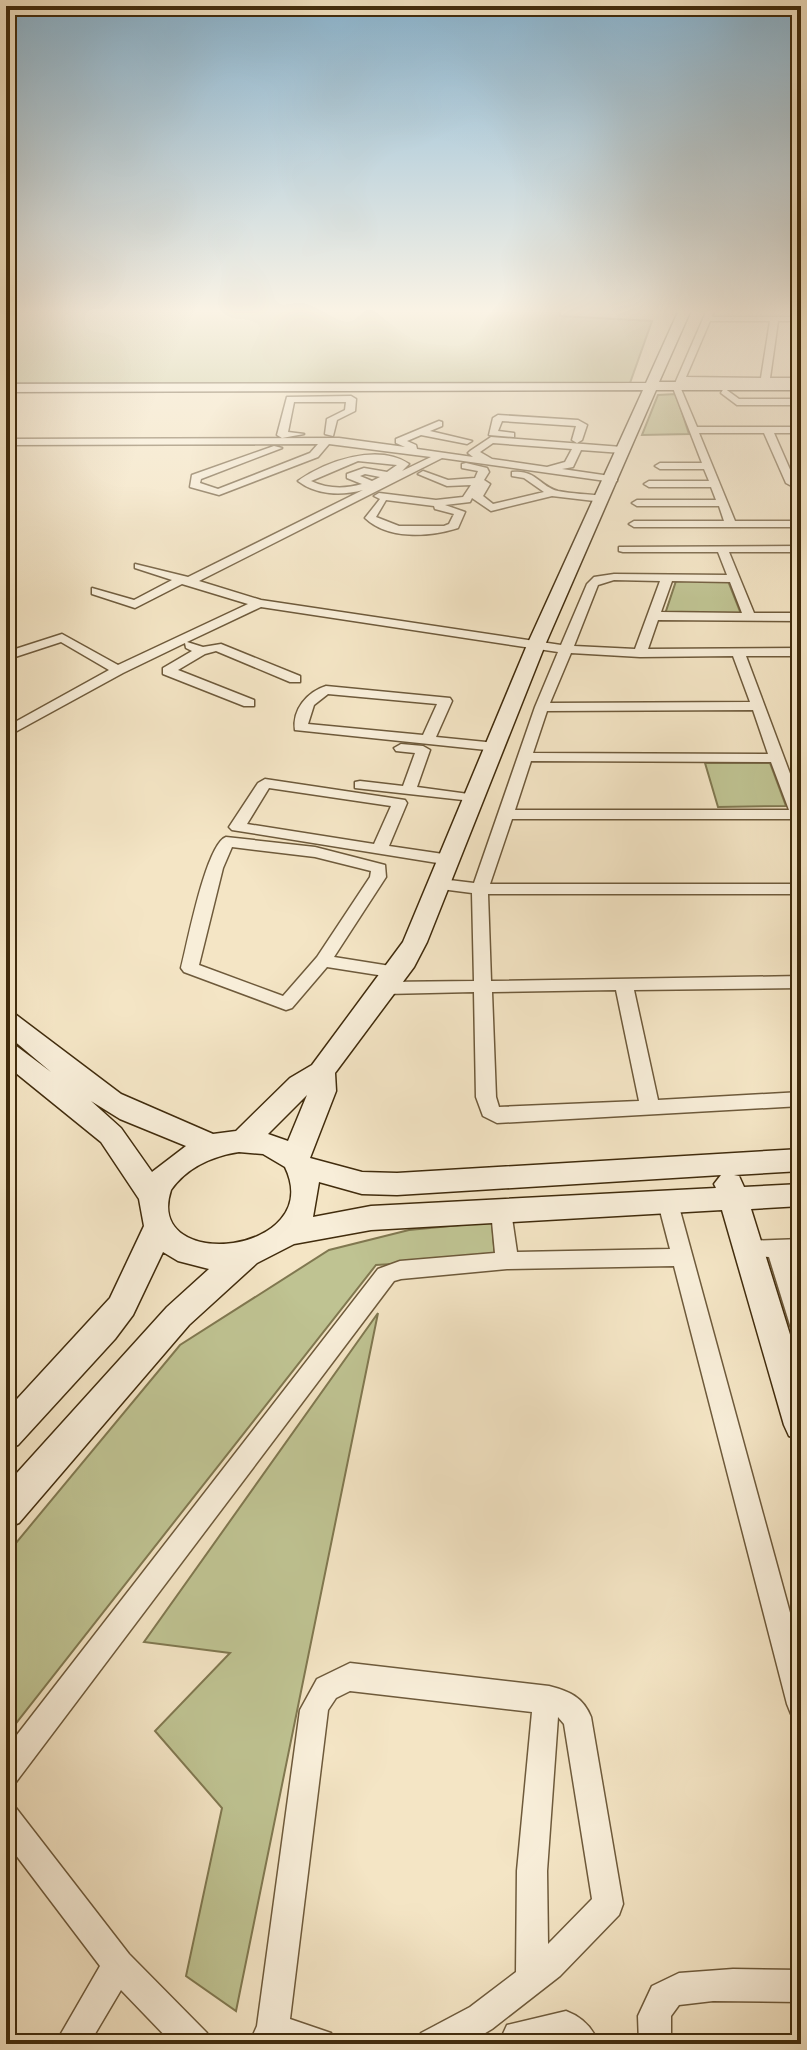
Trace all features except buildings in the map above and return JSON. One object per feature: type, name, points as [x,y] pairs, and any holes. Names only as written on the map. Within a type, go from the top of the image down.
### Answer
[{"type":"street","points":[[288,408],[282,435],[613,479]]},
{"type":"street","points":[[329,441],[270,449],[196,477],[194,494],[219,492],[314,455],[329,441],[332,419],[350,411],[350,408]]},
{"type":"street","points":[[244,1141],[300,1085],[322,1072],[391,980],[415,942],[476,799],[536,645],[644,408]]},
{"type":"street","points":[[686,408],[731,524]]},
{"type":"street","points":[[577,443],[491,440],[473,453],[482,459],[560,467],[569,465],[577,443],[582,425],[569,421],[504,417],[498,418],[491,427],[492,433],[577,443],[624,447]]},
{"type":"street","points":[[439,424],[399,441],[399,444],[445,456]]},
{"type":"street","points":[[694,430],[801,430]]},
{"type":"street","points":[[768,430],[791,483],[801,488]]},
{"type":"street","points":[[96,591],[135,604],[374,485],[445,456],[471,437],[419,432]]},
{"type":"street","points":[[6,442],[329,441]]},
{"type":"street","points":[[357,458],[391,459],[404,464],[374,485],[348,493],[335,493],[303,481],[357,458]]},
{"type":"street","points":[[381,499],[458,502],[472,494],[484,472],[475,467],[444,464],[381,499],[370,518],[391,528],[447,529],[454,526],[460,512],[381,499]]},
{"type":"street","points":[[660,466],[708,466]]},
{"type":"street","points":[[423,474],[447,483],[479,481]]},
{"type":"street","points":[[552,493],[527,475],[510,474],[487,482],[477,497],[491,508],[552,493],[603,499]]},
{"type":"street","points":[[649,484],[715,484]]},
{"type":"street","points":[[374,485],[381,499]]},
{"type":"street","points":[[637,503],[723,503]]},
{"type":"street","points":[[623,549],[801,550],[795,524],[634,524]]},
{"type":"street","points":[[676,524],[686,549]]},
{"type":"street","points":[[722,549],[749,616]]},
{"type":"street","points":[[139,566],[259,603],[564,649],[640,653],[801,652]]},
{"type":"street","points":[[734,579],[614,577],[595,581],[542,707],[480,889],[486,1097],[494,1115],[801,1099]]},
{"type":"street","points":[[640,653],[667,578]]},
{"type":"street","points":[[6,733],[118,670],[259,603]]},
{"type":"street","points":[[651,616],[801,617]]},
{"type":"street","points":[[6,656],[62,638],[118,670]]},
{"type":"street","points":[[180,641],[201,651]]},
{"type":"street","points":[[249,703],[168,671],[201,651],[217,647],[295,679]]},
{"type":"street","points":[[506,814],[799,819],[738,652]]},
{"type":"street","points":[[428,740],[445,701],[326,690],[314,695],[303,711],[300,727],[363,729],[428,740],[496,747]]},
{"type":"street","points":[[542,707],[758,706]]},
{"type":"street","points":[[308,737],[423,750],[408,791]]},
{"type":"street","points":[[525,757],[777,758]]},
{"type":"street","points":[[274,775],[476,799]]},
{"type":"street","points":[[380,848],[400,803],[265,783],[237,827],[450,860]]},
{"type":"street","points":[[226,842],[315,852],[379,868],[378,877],[323,961],[286,1004],[190,968],[215,868],[226,842]]},
{"type":"street","points":[[441,884],[480,889],[801,889]]},
{"type":"street","points":[[323,961],[391,980],[481,987],[801,982]]},
{"type":"street","points":[[624,985],[650,1107]]},
{"type":"street","points":[[6,1020],[62,1067],[119,1106],[214,1145]]},
{"type":"street","points":[[6,1051],[93,1117],[123,1152],[181,1248],[212,1257],[246,1255],[269,1246],[285,1234],[302,1207],[303,1175],[297,1162],[322,1091],[322,1072]]},
{"type":"street","points":[[6,1434],[104,1330],[122,1306],[156,1211],[166,1173],[179,1162],[214,1145],[244,1141],[272,1146],[297,1162],[362,1183],[397,1184],[801,1160]]},
{"type":"street","points":[[724,1165],[733,1199],[801,1325]]},
{"type":"street","points":[[285,1234],[371,1218],[801,1195]]},
{"type":"street","points":[[668,1203],[801,1704]]},
{"type":"street","points":[[501,1211],[507,1261]]},
{"type":"street","points":[[762,1248],[801,1247]]},
{"type":"street","points":[[762,1248],[801,1425]]},
{"type":"street","points":[[6,1511],[178,1316],[246,1255]]},
{"type":"street","points":[[6,1772],[377,1283],[400,1270],[507,1261],[683,1257]]},
{"type":"street","points":[[320,2044],[269,2037],[314,1710],[320,1692],[350,1677],[549,1700],[564,1704],[577,1717],[608,1904],[565,1951],[463,2031],[432,2044]]},
{"type":"street","points":[[532,1976],[532,1871],[544,1717],[549,1700]]},
{"type":"street","points":[[6,1818],[118,1965],[196,2044]]},
{"type":"street","points":[[71,2044],[118,1965]]},
{"type":"street","points":[[655,2044],[654,2017],[660,2002],[670,1992],[734,1986],[801,1986]]},
{"type":"street","points":[[518,2036],[566,2027],[583,2044]]},
{"type":"green space","points":[[653,408],[680,408],[689,434],[642,435]]},
{"type":"green space","points":[[676,581],[728,581],[741,614],[665,614]]},
{"type":"green space","points":[[705,763],[770,763],[786,806],[718,807]]},
{"type":"green space","points":[[492,1222],[495,1258],[376,1265],[6,1736],[6,1555],[180,1345],[329,1250],[409,1230]]},
{"type":"green space","points":[[378,1313],[236,2011],[186,1976],[222,1808],[155,1731],[230,1653],[144,1642]]}]
